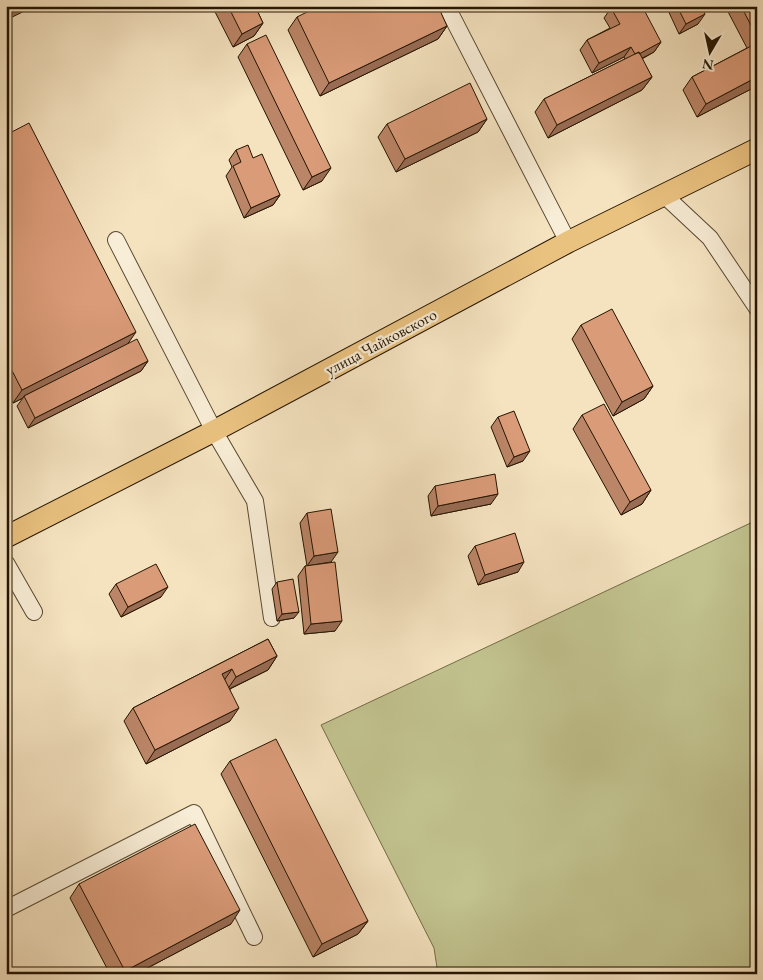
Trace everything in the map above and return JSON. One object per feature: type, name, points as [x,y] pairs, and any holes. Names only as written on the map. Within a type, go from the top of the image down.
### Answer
[{"type":"main road","name":"улица Чайковского","points":[[6,537],[214,431],[568,242],[757,149]]},
{"type":"street","points":[[447,7],[568,242]]},
{"type":"street","points":[[664,195],[710,238],[757,308]]},
{"type":"street","points":[[116,240],[214,431],[255,502],[272,618]]},
{"type":"street","points":[[6,563],[34,612]]},
{"type":"street","points":[[6,909],[194,813],[254,937]]},
{"type":"green space","points":[[757,520],[757,974],[438,974],[434,948],[321,725]]},
{"type":"building","points":[[6,6],[17,6],[6,12]]},
{"type":"building","points":[[228,6],[255,6],[263,23],[242,34]]},
{"type":"building","points":[[319,6],[438,6],[447,26],[329,83],[297,17]]},
{"type":"building","points":[[614,6],[642,6],[661,42],[639,54],[639,52],[635,54],[631,47],[599,63],[587,40],[620,24],[611,8]]},
{"type":"building","points":[[677,6],[702,6],[705,14],[686,24]]},
{"type":"building","points":[[741,6],[757,6],[757,37]]},
{"type":"building","points":[[266,35],[331,168],[312,177],[247,44]]},
{"type":"building","points":[[757,43],[757,77],[706,104],[692,77]]},
{"type":"building","points":[[639,52],[652,77],[557,125],[544,99]]},
{"type":"building","points":[[470,83],[487,119],[405,159],[387,124]]},
{"type":"building","points":[[29,123],[136,332],[22,390],[6,359],[6,135]]},
{"type":"building","points":[[248,145],[253,158],[262,154],[280,195],[251,208],[233,166],[241,162],[236,150]]},
{"type":"building","points":[[612,309],[653,386],[622,402],[581,325]]},
{"type":"building","points":[[137,339],[148,361],[35,418],[24,396]]},
{"type":"building","points":[[604,404],[651,490],[630,502],[582,415]]},
{"type":"building","points":[[514,411],[530,451],[514,457],[498,417]]},
{"type":"building","points":[[495,474],[498,494],[438,506],[435,486]]},
{"type":"building","points":[[331,509],[338,552],[314,556],[307,513]]},
{"type":"building","points":[[515,533],[524,562],[485,575],[475,546]]},
{"type":"building","points":[[335,562],[342,621],[311,624],[305,566]]},
{"type":"building","points":[[156,564],[168,587],[128,607],[116,584]]},
{"type":"building","points":[[293,579],[299,612],[282,614],[277,582]]},
{"type":"building","points":[[268,639],[277,656],[236,677],[232,669],[222,674],[239,708],[155,750],[133,708]]},
{"type":"building","points":[[276,739],[368,921],[322,944],[230,761]]},
{"type":"building","points":[[195,824],[240,910],[125,971],[79,884]]}]
